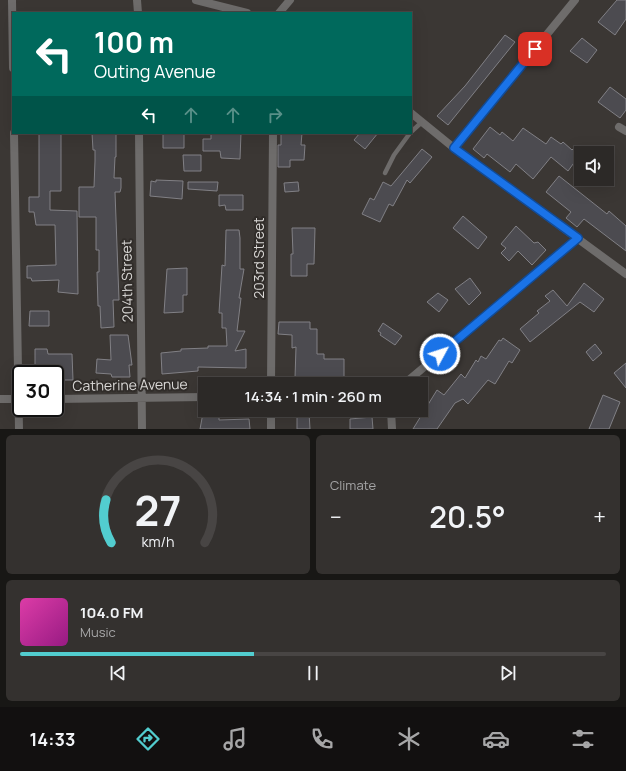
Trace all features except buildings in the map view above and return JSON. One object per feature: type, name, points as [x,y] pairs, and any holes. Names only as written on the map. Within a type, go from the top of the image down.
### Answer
[{"type":"street","points":[[12,0],[12,12]]},
{"type":"street","points":[[137,0],[138,12]]},
{"type":"street","points":[[196,0],[243,12]]},
{"type":"street","points":[[280,12],[290,0]]},
{"type":"street","points":[[454,148],[575,0]]},
{"type":"street","points":[[412,114],[454,148],[626,274]]},
{"type":"street","points":[[14,134],[19,365]]},
{"type":"street","name":"204th Street","points":[[139,134],[142,429]]},
{"type":"street","name":"203rd Street","points":[[271,377],[273,134]]},
{"type":"street","points":[[412,377],[578,238]]},
{"type":"street","name":"Catherine Avenue","points":[[64,399],[198,397]]},
{"type":"street","points":[[0,399],[12,399]]},
{"type":"street","points":[[19,417],[19,429]]},
{"type":"street","points":[[271,417],[271,429]]},
{"type":"street","points":[[391,417],[392,429]]},
{"type":"lane","points":[[412,130],[422,122]]},
{"type":"lane","points":[[385,173],[394,155],[409,134]]},
{"type":"route","points":[[440,354],[578,238],[454,148],[535,49]]}]
